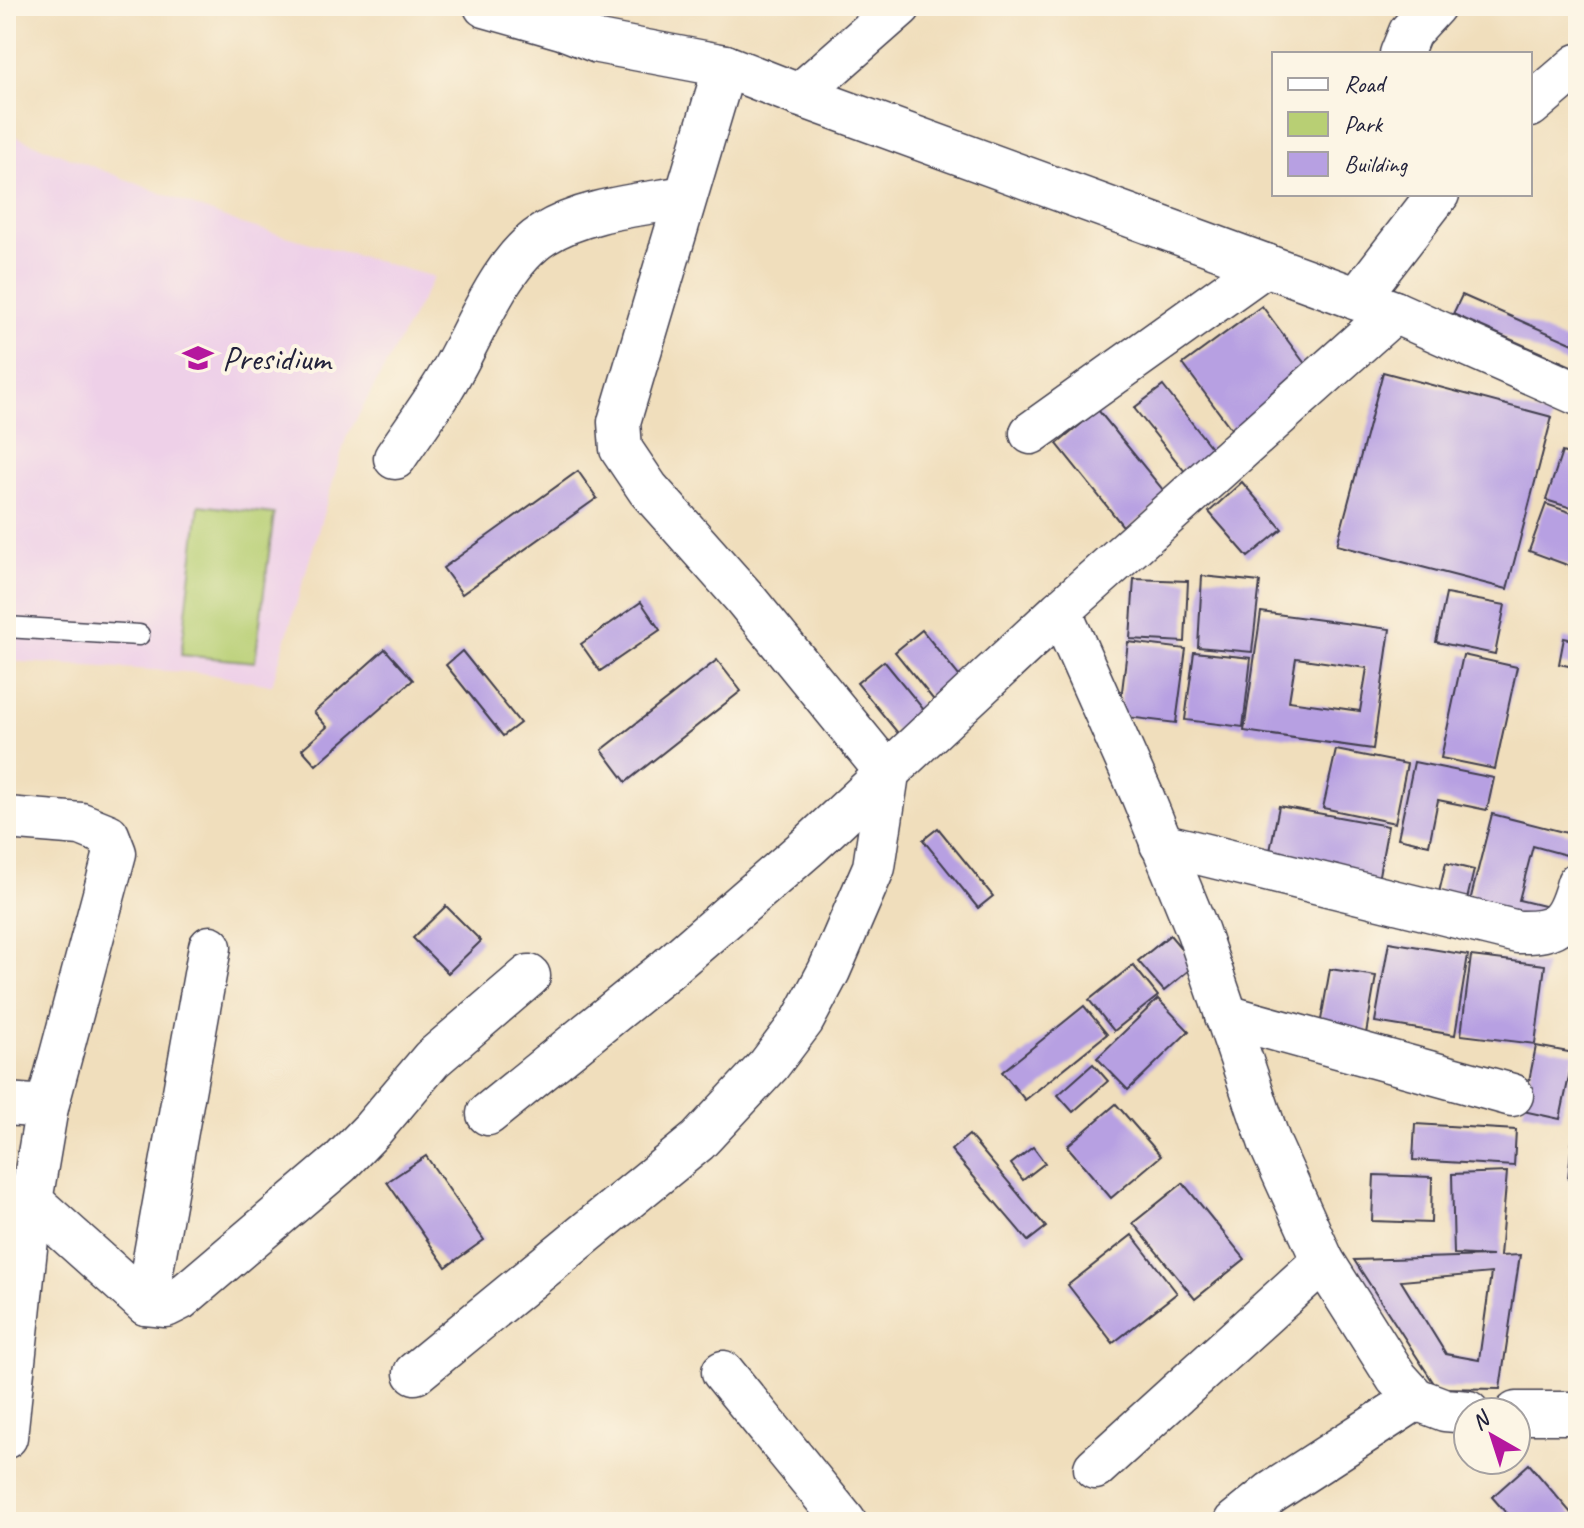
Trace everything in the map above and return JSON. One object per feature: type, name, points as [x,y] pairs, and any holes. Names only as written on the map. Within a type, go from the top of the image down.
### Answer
[{"type":"street","points":[[799,95],[900,6]]},
{"type":"street","points":[[1402,52],[1410,32],[1434,6]]},
{"type":"street","points":[[503,9],[598,42],[725,66],[1376,305],[1578,394]]},
{"type":"street","points":[[1532,104],[1578,65]]},
{"type":"street","points":[[415,1373],[698,1141],[769,1065],[803,1020],[829,971],[874,867],[888,774],[743,596],[648,489],[621,449],[619,422],[725,66]]},
{"type":"street","points":[[488,1114],[666,970],[888,774],[1060,611],[1376,305],[1437,196]]},
{"type":"street","points":[[395,458],[444,386],[505,273],[520,255],[544,234],[585,217],[685,197]]},
{"type":"street","points":[[1031,433],[1266,265]]},
{"type":"street","points":[[1060,611],[1198,932],[1270,1144],[1323,1261],[1397,1378],[1416,1399],[1452,1411]]},
{"type":"street","points":[[6,818],[81,824],[108,835],[115,853],[47,1107],[31,1201],[7,1427]]},
{"type":"street","points":[[1161,844],[1518,932],[1543,933],[1559,923],[1571,907],[1578,883]]},
{"type":"street","points":[[146,1304],[210,947]]},
{"type":"street","points":[[31,1201],[146,1304],[166,1306],[180,1299],[329,1173],[372,1130],[432,1059],[529,976]]},
{"type":"street","points":[[1226,1016],[1512,1095]]},
{"type":"street","points":[[6,1104],[47,1107]]},
{"type":"street","points":[[1095,1468],[1323,1261]]},
{"type":"street","points":[[723,1372],[845,1522]]},
{"type":"street","points":[[1235,1522],[1271,1493],[1416,1399]]},
{"type":"street","points":[[1532,1413],[1578,1413]]},
{"type":"lane","points":[[6,627],[139,635]]},
{"type":"shaded area","name":"Presidium","points":[[7,133],[238,223],[434,277],[346,438],[272,685],[202,673],[6,661]]},
{"type":"green space","points":[[199,505],[274,514],[255,662],[181,655]]},
{"type":"building","points":[[1462,295],[1578,346],[1578,369],[1453,314]]},
{"type":"building","points":[[1262,306],[1314,376],[1235,434],[1183,364]]},
{"type":"building","points":[[1383,372],[1552,417],[1507,589],[1337,545]]},
{"type":"building","points":[[1163,386],[1218,456],[1190,478],[1134,408]]},
{"type":"building","points":[[1098,410],[1168,496],[1126,530],[1057,444]]},
{"type":"building","points":[[1562,452],[1578,457],[1578,510],[1546,500]]},
{"type":"building","points":[[578,471],[597,498],[462,594],[443,568]]},
{"type":"building","points":[[1242,482],[1282,529],[1248,557],[1209,512]]},
{"type":"building","points":[[1546,504],[1578,515],[1578,569],[1529,551]]},
{"type":"building","points":[[1202,576],[1260,582],[1252,652],[1198,647]]},
{"type":"building","points":[[1134,579],[1188,581],[1185,642],[1130,639]]},
{"type":"building","points":[[1446,594],[1505,605],[1495,654],[1436,642]]},
{"type":"building","points":[[641,602],[660,630],[600,671],[581,644]]},
{"type":"building","points":[[1261,612],[1390,629],[1373,749],[1244,731]],"holes":[[[1296,658],[1367,668],[1360,711],[1289,701]]]},
{"type":"building","points":[[922,630],[968,687],[941,709],[895,652]]},
{"type":"building","points":[[1564,638],[1578,641],[1578,668],[1559,664]]},
{"type":"building","points":[[1128,642],[1186,649],[1176,723],[1119,716]]},
{"type":"building","points":[[385,649],[413,680],[316,765],[302,749],[327,727],[314,712]]},
{"type":"building","points":[[462,651],[520,723],[503,736],[446,665]]},
{"type":"building","points":[[1194,652],[1251,658],[1243,727],[1185,720]]},
{"type":"building","points":[[1463,655],[1517,667],[1495,769],[1441,758]]},
{"type":"building","points":[[717,660],[741,691],[626,782],[602,750]]},
{"type":"building","points":[[884,661],[933,721],[906,743],[857,683]]},
{"type":"building","points":[[1336,750],[1407,764],[1395,823],[1323,808]]},
{"type":"building","points":[[1414,762],[1494,778],[1487,810],[1438,800],[1429,845],[1398,838]]},
{"type":"building","points":[[1279,806],[1388,826],[1377,886],[1267,866]]},
{"type":"building","points":[[1492,814],[1571,834],[1566,855],[1533,846],[1519,900],[1552,908],[1548,925],[1469,905]]},
{"type":"building","points":[[938,828],[993,896],[978,908],[923,840]]},
{"type":"building","points":[[1446,863],[1474,870],[1464,912],[1436,905]]},
{"type":"building","points":[[446,906],[481,941],[448,973],[413,938]]},
{"type":"building","points":[[1170,935],[1195,965],[1164,991],[1138,961]]},
{"type":"building","points":[[1389,942],[1468,955],[1455,1035],[1375,1022]]},
{"type":"building","points":[[1471,956],[1545,965],[1535,1044],[1461,1035]]},
{"type":"building","points":[[1133,965],[1158,996],[1114,1031],[1089,1000]]},
{"type":"building","points":[[1330,969],[1376,976],[1364,1045],[1318,1037]]},
{"type":"building","points":[[1158,999],[1189,1031],[1128,1090],[1097,1058]]},
{"type":"building","points":[[1084,1006],[1107,1034],[1025,1100],[1002,1072]]},
{"type":"building","points":[[1536,1046],[1574,1053],[1560,1119],[1523,1111]]},
{"type":"building","points":[[1093,1064],[1108,1081],[1073,1112],[1058,1095]]},
{"type":"building","points":[[1116,1104],[1161,1156],[1111,1198],[1067,1146]]},
{"type":"building","points":[[1574,1122],[1578,1122],[1578,1180],[1568,1179]]},
{"type":"building","points":[[1415,1124],[1516,1130],[1514,1166],[1413,1160]]},
{"type":"building","points":[[969,1135],[1046,1227],[1028,1241],[951,1150]]},
{"type":"building","points":[[1033,1147],[1045,1163],[1023,1180],[1011,1164]]},
{"type":"building","points":[[426,1156],[484,1240],[446,1267],[387,1182]]},
{"type":"building","points":[[1507,1172],[1500,1256],[1520,1255],[1500,1389],[1437,1388],[1354,1260],[1492,1256],[1454,1254],[1452,1174]],"holes":[[[1491,1273],[1479,1360],[1446,1354],[1401,1281]]]},
{"type":"building","points":[[1374,1175],[1432,1177],[1431,1223],[1372,1221]]},
{"type":"building","points":[[1183,1183],[1245,1259],[1195,1299],[1133,1223]]},
{"type":"building","points":[[1132,1235],[1177,1293],[1113,1343],[1068,1285]]},
{"type":"building","points":[[1532,1467],[1578,1522],[1514,1522],[1492,1497],[1516,1476],[1532,1476]]},
{"type":"place","name":"Presidium","points":[[198,358]]}]
